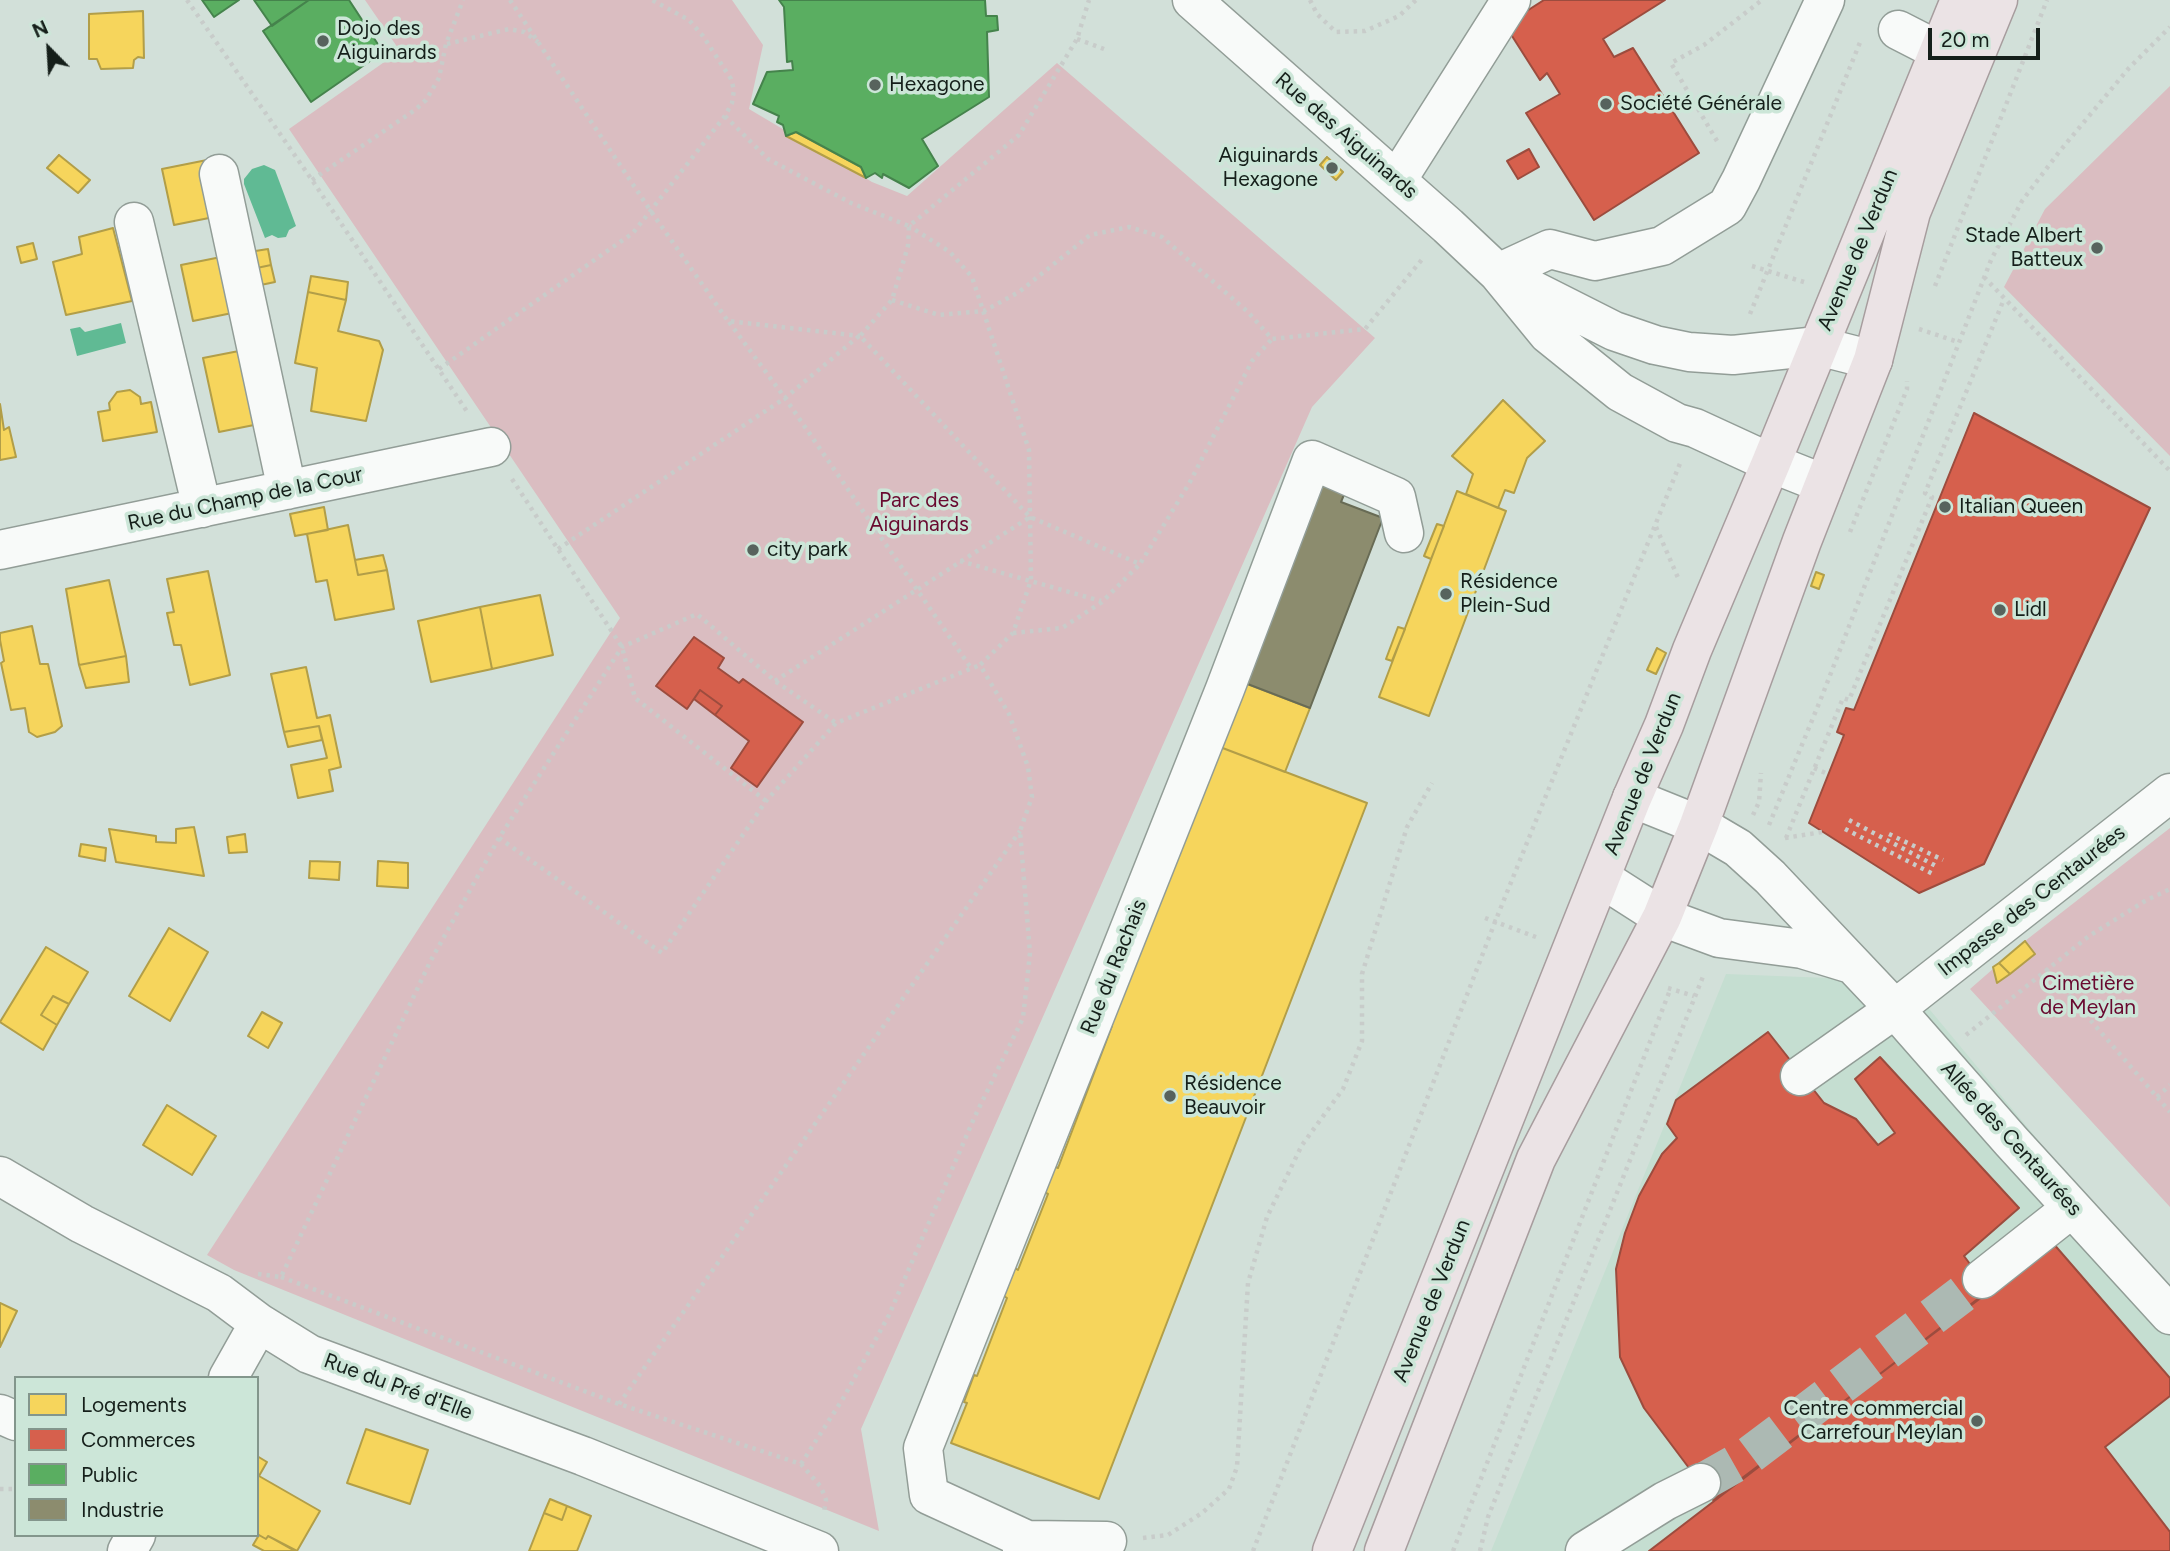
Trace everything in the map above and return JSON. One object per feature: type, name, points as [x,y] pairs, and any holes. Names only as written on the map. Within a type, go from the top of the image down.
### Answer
[{"type":"main road","name":"Avenue de Verdun","points":[[1332,1551],[1632,798],[1960,0]]},
{"type":"main road","name":"Avenue de Verdun","points":[[1395,1540],[1536,1159],[1662,917],[1699,825],[1824,484],[1873,359],[1911,212],[1998,0]]},
{"type":"street","name":"Rue des Aiguinards","points":[[1192,0],[1448,226],[1498,273],[1548,334],[1620,392],[1677,423],[1695,428],[1824,484]]},
{"type":"street","points":[[1396,180],[1511,0]]},
{"type":"street","points":[[1498,273],[1549,249],[1595,261],[1661,246],[1727,206],[1825,0]]},
{"type":"street","points":[[1898,30],[1939,51]]},
{"type":"street","points":[[219,174],[287,489]]},
{"type":"street","points":[[134,222],[202,508]]},
{"type":"street","name":"Rue des Aiguinards","points":[[1498,273],[1614,331],[1655,345],[1710,355],[1818,346],[1873,359]]},
{"type":"street","name":"Rue du Champ de la Cour","points":[[0,550],[491,447]]},
{"type":"street","name":"Rue du Rachais","points":[[1107,1541],[1025,1546],[929,1494],[923,1448],[1225,689],[1312,460],[1396,496],[1404,533]]},
{"type":"street","name":"Impasse des Centaurées","points":[[1800,1076],[1895,1009],[2170,793]]},
{"type":"street","name":"Allée des Centaurées","points":[[1632,798],[1699,825],[1738,848],[1754,861],[1895,1009],[2170,1315]]},
{"type":"street","name":"Allée des Centaurées","points":[[1601,878],[1662,917],[1719,938],[1802,949],[1850,964]]},
{"type":"street","name":"Rue du Pré d'Elle","points":[[0,1176],[82,1224],[219,1293],[259,1323],[309,1354],[583,1456],[816,1550]]},
{"type":"street","points":[[1982,1279],[2073,1208]]},
{"type":"street","points":[[229,1376],[259,1323]]},
{"type":"street","points":[[1585,1551],[1665,1501],[1701,1483]]},
{"type":"path","points":[[187,0],[312,180],[426,100],[439,78],[446,44],[463,0]]},
{"type":"path","points":[[510,0],[650,210],[785,398],[971,668]]},
{"type":"path","points":[[439,369],[633,233],[725,116],[732,103],[734,90],[731,79],[703,36],[688,20],[652,0]]},
{"type":"path","points":[[558,548],[785,398],[860,336],[892,300],[908,247],[909,226],[1019,135],[1077,39],[1090,0]]},
{"type":"path","points":[[1310,0],[1317,14],[1336,32],[1365,31],[1399,16],[1416,0]]},
{"type":"path","points":[[1741,180],[1671,63],[1704,46],[1762,0]]},
{"type":"path","points":[[1958,342],[1984,277],[2022,201],[2129,68],[2170,27]]},
{"type":"path","points":[[446,44],[509,29],[524,32],[541,44]]},
{"type":"path","points":[[1733,355],[1770,270],[1862,38]]},
{"type":"path","points":[[1077,39],[1104,49]]},
{"type":"path","points":[[499,838],[662,953],[766,801],[836,723],[980,665],[1013,633],[1031,580],[1029,450],[972,277],[950,253],[909,226],[851,204],[768,159],[725,116]]},
{"type":"path","points":[[1013,633],[1062,628],[1102,602],[1140,564],[1190,482],[1252,361],[1272,339],[1365,329],[1448,226]]},
{"type":"path","points":[[892,300],[939,315],[984,311],[1018,292],[1090,235],[1129,227],[1162,237],[1248,312],[1272,339]]},
{"type":"path","points":[[1752,266],[1770,270]]},
{"type":"path","points":[[1984,277],[2170,471]]},
{"type":"path","points":[[1822,832],[1786,838],[1843,698],[1849,700],[1932,496],[1925,493],[2004,299]]},
{"type":"path","points":[[729,321],[860,336],[1030,517],[1140,564]]},
{"type":"path","points":[[1253,1551],[1495,922],[1695,428]]},
{"type":"path","points":[[775,681],[1030,517]]},
{"type":"path","points":[[1656,527],[1680,582]]},
{"type":"path","points":[[960,561],[1102,602]]},
{"type":"path","points":[[281,1277],[430,962],[499,838],[622,647],[697,614],[775,681],[836,723]]},
{"type":"path","points":[[622,647],[635,698],[766,801]]},
{"type":"path","points":[[620,1404],[1020,831],[1032,797],[1028,767],[1009,714],[980,665]]},
{"type":"path","points":[[1814,768],[1828,774]]},
{"type":"path","points":[[1107,1541],[1168,1535],[1202,1513],[1229,1489],[1237,1467],[1248,1283],[1267,1217],[1302,1145],[1343,1089],[1362,1041],[1362,974],[1407,827],[1432,783]]},
{"type":"path","points":[[1849,820],[1936,866]]},
{"type":"path","points":[[1845,828],[1935,875]]},
{"type":"path","points":[[801,1465],[844,1396],[889,1315],[975,1116],[1023,1017],[1030,953],[1020,831]]},
{"type":"path","points":[[1889,834],[1943,860]]},
{"type":"path","points":[[1938,1059],[2089,936],[2145,901],[2170,889]]},
{"type":"path","points":[[2046,969],[2170,1112]]},
{"type":"path","points":[[2157,1097],[2170,1085]]},
{"type":"path","points":[[219,1293],[234,1270],[281,1277],[620,1404],[801,1465],[821,1487],[825,1500],[816,1550]]},
{"type":"shaded area","points":[[264,165],[275,170],[296,226],[289,230],[286,237],[278,238],[272,235],[265,238],[244,184],[244,179],[252,169]]},
{"type":"shaded area","points":[[121,323],[126,343],[77,356],[70,329],[80,327],[85,332]]},
{"type":"shaded area","points":[[1726,974],[1906,981],[2170,1299],[2170,1551],[1491,1551]]},
{"type":"green space","name":"Parc des Aiguinards","points":[[365,0],[732,0],[763,45],[749,109],[872,182],[907,196],[1057,63],[1375,338],[1312,407],[861,1429],[879,1531],[234,1270],[207,1255],[620,618],[289,129],[400,51]]},
{"type":"green space","name":"Stade Albert Batteux","points":[[2170,86],[2170,456],[2004,287],[2045,209]]},
{"type":"green space","name":"Cimetière de Meylan","points":[[2170,828],[2170,1207],[1970,989],[2025,941]]},
{"type":"building: Logements","points":[[143,11],[144,58],[138,57],[134,60],[133,68],[101,69],[97,59],[89,59],[89,14]]},
{"type":"building: Logements","points":[[796,132],[861,167],[866,178],[786,136]]},
{"type":"building: Logements","points":[[59,155],[90,180],[78,193],[47,168]]},
{"type":"building: Logements","name":"Aiguinards Hexagone","points":[[1327,157],[1343,172],[1336,180],[1320,165]]},
{"type":"building: Logements","points":[[207,160],[219,216],[174,225],[162,169]]},
{"type":"building: Logements","points":[[113,228],[132,301],[66,315],[53,262],[82,254],[79,237]]},
{"type":"building: Logements","points":[[33,243],[37,259],[21,263],[17,247]]},
{"type":"building: Logements","points":[[268,249],[271,265],[252,269],[249,252]]},
{"type":"building: Logements","points":[[226,256],[237,312],[193,321],[181,265]]},
{"type":"building: Logements","points":[[271,265],[275,282],[256,286],[252,269]]},
{"type":"building: Logements","points":[[311,276],[348,282],[346,300],[308,292]]},
{"type":"building: Logements","points":[[308,292],[346,300],[338,331],[379,341],[383,350],[366,421],[311,411],[317,368],[295,363]]},
{"type":"building: Logements","points":[[244,350],[259,424],[219,432],[203,358]]},
{"type":"building: Logements","points":[[130,390],[140,397],[141,404],[151,402],[157,432],[103,441],[98,412],[110,410],[109,403],[117,392]]},
{"type":"building: Logements","points":[[1503,400],[1545,441],[1527,458],[1514,493],[1505,490],[1498,508],[1466,494],[1473,474],[1452,456]]},
{"type":"building: Logements","points":[[0,404],[4,430],[9,427],[16,457],[0,460]]},
{"type":"building: Logements","name":"Résidence Plein-Sud","points":[[1457,491],[1506,511],[1429,716],[1379,697]]},
{"type":"building: Logements","points":[[324,507],[328,530],[295,536],[290,514]]},
{"type":"building: Logements","points":[[1437,524],[1444,526],[1431,559],[1424,556]]},
{"type":"building: Logements","points":[[348,525],[358,575],[387,570],[394,609],[335,620],[327,580],[316,582],[307,534]]},
{"type":"building: Logements","points":[[383,555],[387,570],[358,575],[355,560]]},
{"type":"building: Logements","points":[[208,571],[230,675],[190,685],[181,645],[174,645],[167,613],[174,612],[167,579]]},
{"type":"building: Logements","points":[[1816,572],[1824,575],[1819,589],[1811,586]]},
{"type":"building: Logements","points":[[109,580],[126,656],[79,665],[66,589]]},
{"type":"building: Logements","points":[[540,595],[553,655],[492,669],[480,607]]},
{"type":"building: Logements","points":[[480,607],[492,669],[431,682],[418,621]]},
{"type":"building: Logements","points":[[32,626],[40,664],[48,664],[62,726],[55,732],[37,737],[29,732],[25,708],[11,710],[1,663],[4,661],[0,633]]},
{"type":"building: Logements","points":[[1398,627],[1405,629],[1392,661],[1386,659]]},
{"type":"building: Logements","points":[[1657,648],[1666,653],[1656,674],[1647,670]]},
{"type":"building: Logements","points":[[126,656],[129,682],[86,688],[79,665]]},
{"type":"building: Logements","points":[[306,667],[317,718],[330,715],[341,767],[329,770],[333,791],[298,798],[291,765],[327,758],[319,726],[284,732],[271,674]]},
{"type":"building: Logements","points":[[1245,683],[1310,708],[1285,772],[1220,747]]},
{"type":"building: Logements","points":[[319,726],[322,740],[288,747],[284,732]]},
{"type":"building: Logements","name":"Résidence Beauvoir","points":[[1220,747],[1367,803],[1099,1499],[951,1443],[967,1403],[964,1402],[974,1375],[977,1376],[1007,1298],[1004,1296],[1015,1268],[1018,1270],[1048,1194],[1044,1192],[1054,1166],[1058,1168],[1112,1026],[1109,1025]]},
{"type":"building: Logements","points":[[194,827],[204,876],[116,862],[109,829],[156,836],[156,842],[176,843],[176,829]]},
{"type":"building: Logements","points":[[245,834],[247,852],[229,853],[227,837]]},
{"type":"building: Logements","points":[[81,844],[106,848],[105,861],[79,856]]},
{"type":"building: Logements","points":[[310,861],[340,862],[339,880],[309,878]]},
{"type":"building: Logements","points":[[378,861],[408,863],[408,888],[377,886]]},
{"type":"building: Logements","points":[[169,928],[208,952],[170,1021],[129,996]]},
{"type":"building: Logements","points":[[2025,941],[2035,954],[2010,974],[1999,963]]},
{"type":"building: Logements","points":[[46,947],[88,972],[69,1004],[53,996],[41,1015],[57,1025],[43,1050],[0,1022]]},
{"type":"building: Logements","points":[[1999,963],[2010,974],[1997,983],[1993,967]]},
{"type":"building: Logements","points":[[53,996],[69,1004],[57,1025],[41,1015]]},
{"type":"building: Logements","points":[[262,1012],[282,1023],[268,1048],[248,1036]]},
{"type":"building: Logements","points":[[167,1105],[216,1136],[192,1175],[143,1145]]},
{"type":"building: Logements","points":[[0,1303],[17,1311],[0,1347]]},
{"type":"building: Logements","points":[[366,1429],[428,1450],[410,1504],[347,1483]]},
{"type":"building: Logements","points":[[259,1457],[267,1462],[259,1476]]},
{"type":"building: Logements","points":[[259,1476],[320,1511],[297,1551],[268,1536],[266,1539],[259,1535]]},
{"type":"building: Logements","points":[[550,1499],[567,1506],[562,1520],[544,1513]]},
{"type":"building: Logements","points":[[567,1506],[591,1516],[577,1551],[529,1551],[544,1513],[562,1520]]},
{"type":"building: Logements","points":[[259,1535],[266,1539],[268,1536],[295,1551],[264,1551],[253,1545]]},
{"type":"building: Commerces","name":"Société Générale","points":[[1544,0],[1665,0],[1603,39],[1614,57],[1633,48],[1699,153],[1594,220],[1526,113],[1560,94],[1547,73],[1540,80],[1505,25]]},
{"type":"building: Commerces","points":[[1529,149],[1539,167],[1518,179],[1507,161]]},
{"type":"building: Commerces","points":[[1974,413],[2150,508],[1984,864],[1919,893],[1809,823],[1844,735],[1837,732],[1846,708],[1854,710]]},
{"type":"building: Commerces","points":[[694,637],[724,658],[718,668],[739,683],[743,679],[803,722],[757,787],[731,768],[749,741],[715,715],[722,706],[700,690],[687,709],[656,686]]},
{"type":"building: Commerces","points":[[700,690],[722,706],[715,715],[694,699]]},
{"type":"building: Commerces","points":[[1768,1032],[1824,1103],[1856,1119],[1878,1145],[1895,1133],[1855,1079],[1880,1057],[2019,1208],[1964,1256],[1990,1291],[1713,1500],[1644,1408],[1620,1357],[1616,1269],[1625,1233],[1639,1196],[1662,1154],[1677,1138],[1667,1124],[1676,1100]]},
{"type":"building: Commerces","name":"Centre commercial Carrefour Meylan","points":[[2052,1242],[2170,1378],[2170,1396],[2105,1447],[2170,1532],[2170,1551],[1649,1551]]},
{"type":"building: Public","points":[[202,0],[239,0],[214,17]]},
{"type":"building: Public","points":[[254,0],[309,0],[272,26]]},
{"type":"building: Public","name":"Dojo des Aiguinards","points":[[309,0],[349,0],[383,52],[311,102],[263,31]]},
{"type":"building: Public","name":"Hexagone","points":[[779,0],[985,0],[986,16],[997,16],[998,30],[987,32],[989,97],[922,139],[938,166],[909,188],[883,174],[882,178],[875,173],[866,178],[861,167],[796,132],[786,136],[783,125],[777,122],[779,116],[753,104],[767,72],[793,70],[792,61],[787,62],[784,7]]},
{"type":"building: Industrie","points":[[1324,475],[1348,485],[1341,502],[1383,518],[1310,708],[1245,683]]},
{"type":"tunnel","points":[[1701,1483],[1747,1457],[1982,1279]]},
{"type":"place","name":"Dojo des Aiguinards","points":[[323,41]]},
{"type":"place","name":"Hexagone","points":[[875,85]]},
{"type":"place","name":"Société Générale","points":[[1606,104]]},
{"type":"place","name":"Aiguinards Hexagone","points":[[1332,168]]},
{"type":"place","name":"Stade Albert Batteux","points":[[2097,248]]},
{"type":"place","name":"Italian Queen","points":[[1945,507]]},
{"type":"place","name":"city park","points":[[753,550]]},
{"type":"place","name":"Résidence Plein-Sud","points":[[1446,594]]},
{"type":"place","name":"Lidl","points":[[2000,610]]},
{"type":"place","name":"Résidence Beauvoir","points":[[1170,1096]]},
{"type":"place","name":"Centre commercial Carrefour Meylan","points":[[1977,1421]]}]
